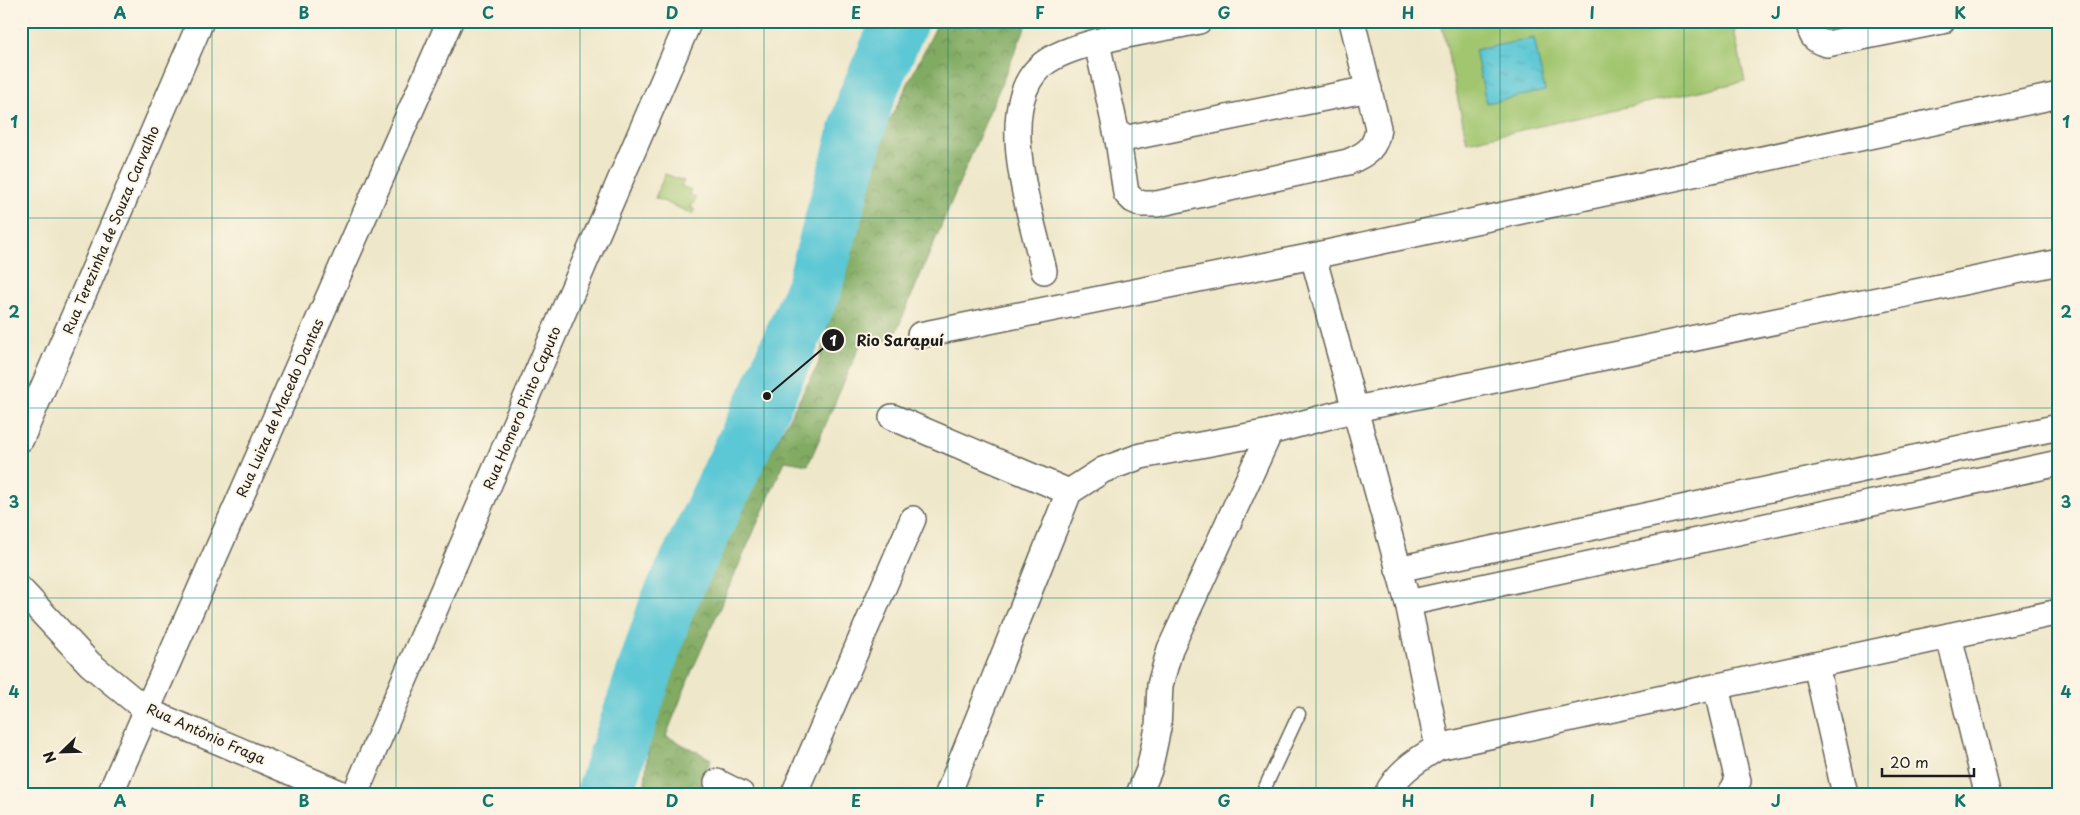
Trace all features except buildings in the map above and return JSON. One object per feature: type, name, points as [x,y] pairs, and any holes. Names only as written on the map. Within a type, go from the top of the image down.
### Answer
[{"type":"street","name":"Rua Terezinha de Souza Carvalho","points":[[21,439],[201,21]]},
{"type":"street","name":"Rua Luiza de Macedo Dantas","points":[[110,794],[450,21]]},
{"type":"street","name":"Rua Homero Pinto Caputo","points":[[355,794],[690,21]]},
{"type":"street","points":[[1044,271],[1017,149],[1018,114],[1023,91],[1037,68],[1058,55],[1136,28],[1199,21]]},
{"type":"street","points":[[1097,43],[1118,140],[1126,193],[1133,200],[1142,204],[1158,204],[1348,162],[1367,154],[1376,142],[1378,128],[1352,21]]},
{"type":"street","points":[[1808,21],[1810,34],[1818,42],[1828,44],[1942,21]]},
{"type":"street","points":[[1118,140],[1369,89]]},
{"type":"street","points":[[920,335],[1312,256],[2059,95]]},
{"type":"street","points":[[1312,256],[1356,409],[1408,603],[1438,747]]},
{"type":"street","points":[[948,794],[1069,492],[1103,470],[1141,456],[1270,432],[1356,409],[2059,262]]},
{"type":"street","points":[[892,417],[1069,492]]},
{"type":"street","points":[[1398,569],[2059,428]]},
{"type":"street","points":[[1139,794],[1151,761],[1158,728],[1160,685],[1170,649],[1270,432]]},
{"type":"street","points":[[1408,603],[2059,463]]},
{"type":"street","points":[[794,794],[913,519]]},
{"type":"street","name":"Rua Antônio Fraga","points":[[21,590],[90,664],[147,711],[342,794]]},
{"type":"street","points":[[1387,794],[1392,784],[1409,766],[1438,747],[2059,612]]},
{"type":"street","points":[[1949,636],[1987,792]]},
{"type":"street","points":[[1816,665],[1845,794]]},
{"type":"street","points":[[1716,687],[1738,781],[1733,792],[1730,794]]},
{"type":"street","points":[[717,782],[741,794]]},
{"type":"lane","points":[[1262,794],[1299,714]]},
{"type":"green space","points":[[939,21],[1028,21],[892,342],[864,336],[808,465],[785,461],[691,673],[666,736],[711,759],[697,794],[644,794],[652,704],[702,579],[818,365],[869,162]]},
{"type":"green space","points":[[1441,21],[1732,21],[1745,81],[1467,142]]},
{"type":"green space","points":[[665,174],[684,181],[681,186],[691,190],[689,194],[696,198],[691,208],[695,210],[693,214],[655,198]]},
{"type":"water","points":[[1534,38],[1545,91],[1486,103],[1475,50]]},
{"type":"waterway","points":[[604,794],[667,605],[767,396],[814,287],[866,98],[900,21]]},
{"type":"place","name":"Rio Sarapuí","points":[[767,396]]}]
